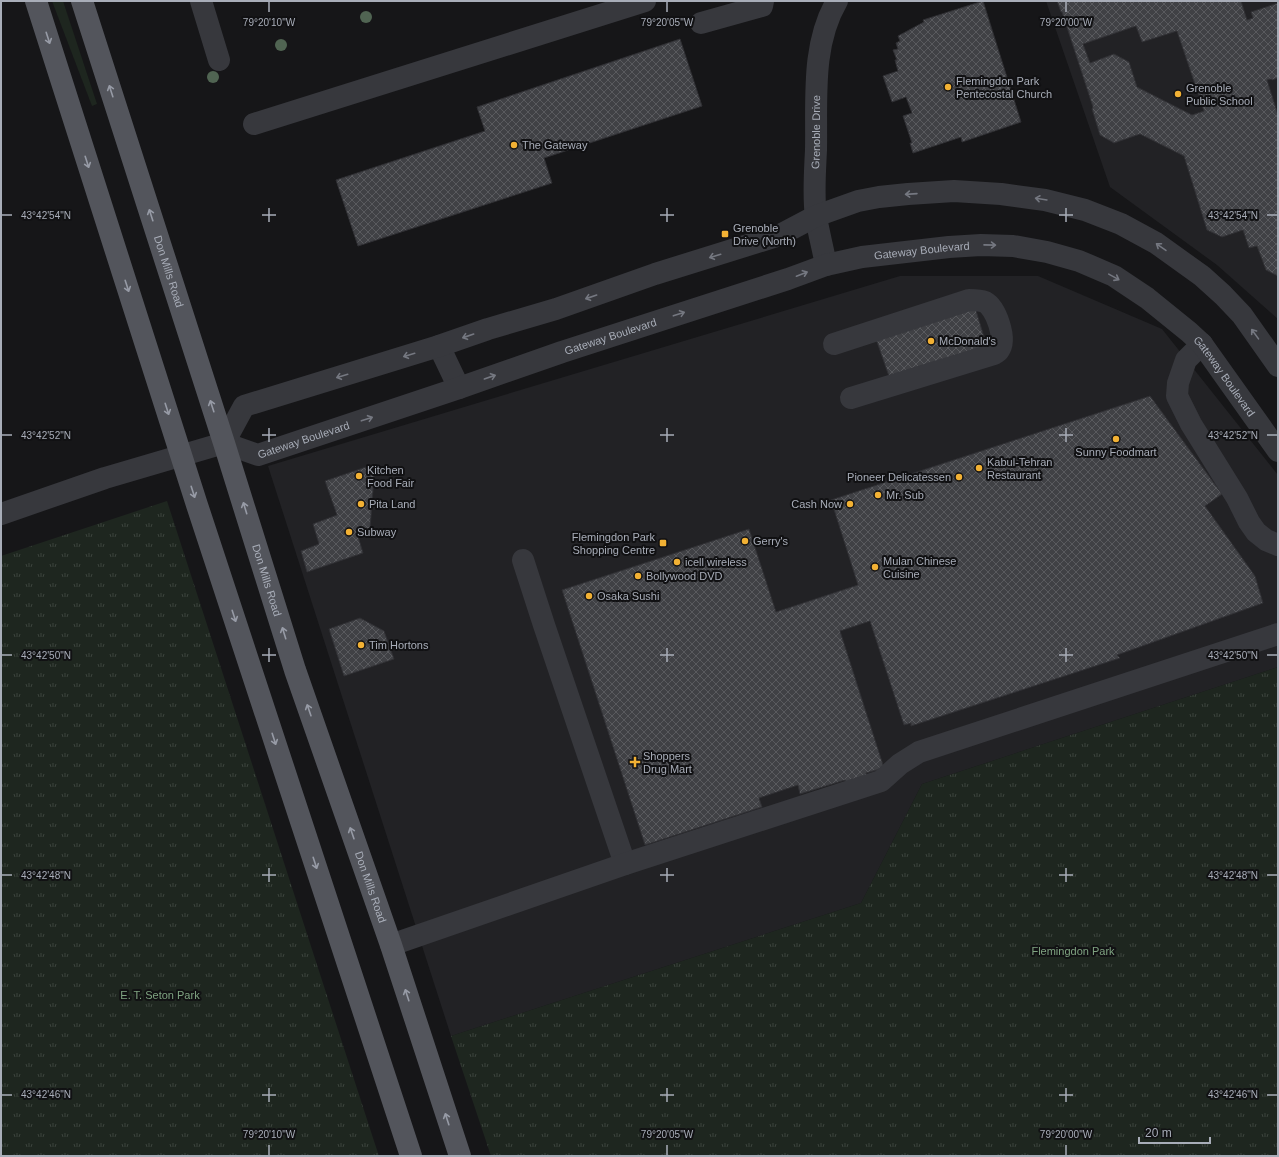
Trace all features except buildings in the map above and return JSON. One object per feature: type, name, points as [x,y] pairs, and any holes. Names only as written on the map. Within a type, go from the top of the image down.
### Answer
[{"type":"main road","points":[[36,1],[181,455],[411,1156]]},
{"type":"main road","name":"Don Mills Road","points":[[82,1],[224,443],[295,670],[391,945],[460,1156]]},
{"type":"street","points":[[201,1],[220,60]]},
{"type":"street","points":[[254,124],[645,1]]},
{"type":"street","points":[[701,23],[762,6],[763,1]]},
{"type":"street","name":"Grenoble Drive","points":[[826,265],[816,216],[815,185],[817,64],[832,2]]},
{"type":"street","points":[[1,514],[105,478],[224,443],[244,406],[556,309],[655,274],[780,235],[816,216],[858,201],[879,197],[954,191],[1001,194],[1045,200],[1085,210],[1121,224],[1156,243],[1202,276],[1242,315],[1278,366]]},
{"type":"street","name":"Gateway Boulevard","points":[[224,443],[258,455],[460,388],[562,352],[788,279],[826,265],[862,257],[981,245],[1013,246],[1047,252],[1079,261],[1114,276],[1147,298],[1202,344],[1278,451]]},
{"type":"street","points":[[834,344],[969,300],[980,300],[986,302],[998,320],[1001,330],[1001,341],[999,350],[994,354],[851,398]]},
{"type":"street","points":[[1202,344],[1186,360],[1178,383],[1177,396],[1191,424],[1237,498],[1249,522],[1256,532],[1266,540],[1278,545]]},
{"type":"street","points":[[439,346],[460,388]]},
{"type":"street","points":[[524,560],[544,626],[625,864]]},
{"type":"street","points":[[391,945],[625,864],[881,781],[900,764],[919,752],[1278,634]]},
{"type":"shaded area","name":"Grenoble Public School","points":[[1046,1],[1278,1],[1278,319],[1217,265],[1110,187]]},
{"type":"shaded area","name":"Flemingdon Park Shopping Centre","points":[[900,276],[1038,276],[1162,329],[1278,475],[1278,667],[922,784],[861,903],[451,1036],[268,466]]},
{"type":"green space","points":[[52,1],[63,1],[97,104],[92,106]]},
{"type":"green space","name":"E. T. Seton Park","points":[[167,501],[379,1156],[1,1156],[1,556]]},
{"type":"green space","name":"Flemingdon Park","points":[[1278,667],[1278,1156],[491,1156],[451,1036],[861,903],[922,784]]},
{"type":"place","name":"Flemingdon Park Pentecostal Church","points":[[948,87]]},
{"type":"place","name":"Grenoble Public School","points":[[1178,94]]},
{"type":"place","name":"The Gateway","points":[[514,145]]},
{"type":"place","name":"Grenoble Drive (North)","points":[[725,234]]},
{"type":"place","name":"McDonald's","points":[[931,341]]},
{"type":"place","name":"Sunny Foodmart","points":[[1116,439]]},
{"type":"place","name":"Kabul-Tehran Restaurant","points":[[979,468]]},
{"type":"place","name":"Kitchen Food Fair","points":[[359,476]]},
{"type":"place","name":"Pioneer Delicatessen","points":[[959,477]]},
{"type":"place","name":"Mr. Sub","points":[[878,495]]},
{"type":"place","name":"Pita Land","points":[[361,504]]},
{"type":"place","name":"Cash Now","points":[[850,504]]},
{"type":"place","name":"Subway","points":[[349,532]]},
{"type":"place","name":"Gerry's","points":[[745,541]]},
{"type":"place","name":"Flemingdon Park Shopping Centre","points":[[663,543]]},
{"type":"place","name":"icell wireless","points":[[677,562]]},
{"type":"place","name":"Mulan Chinese Cuisine","points":[[875,567]]},
{"type":"place","name":"Bollywood DVD","points":[[638,576]]},
{"type":"place","name":"Osaka Sushi","points":[[589,596]]},
{"type":"place","name":"Tim Hortons","points":[[361,645]]},
{"type":"place","name":"Shoppers Drug Mart","points":[[635,762]]}]
